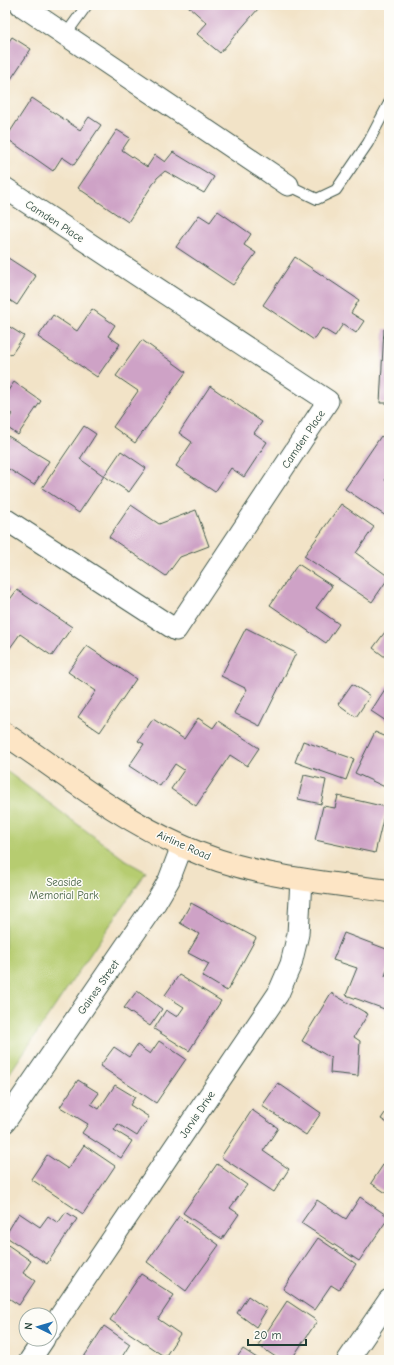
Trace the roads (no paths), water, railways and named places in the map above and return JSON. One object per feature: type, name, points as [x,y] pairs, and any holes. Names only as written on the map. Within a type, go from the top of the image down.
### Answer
[{"type":"main road","name":"Airline Road","points":[[5,734],[136,823],[182,846],[220,861],[252,870],[301,880],[389,891]]},
{"type":"street","points":[[21,5],[288,185]]},
{"type":"street","name":"Camden Place","points":[[5,188],[328,402],[176,630],[5,519]]},
{"type":"street","name":"Gaines Street","points":[[5,1122],[156,902],[169,880],[182,846]]},
{"type":"street","name":"Jarvis Drive","points":[[58,1319],[278,994],[291,964],[298,934],[301,880]]},
{"type":"street","points":[[348,1360],[389,1300]]},
{"type":"street","points":[[30,1360],[39,1347]]},
{"type":"lane","points":[[66,34],[87,5]]},
{"type":"lane","points":[[288,185],[317,199],[336,190],[368,143],[389,103]]},
{"type":"park label","name":"Seaside Memorial Park","points":[[64,888]]}]
